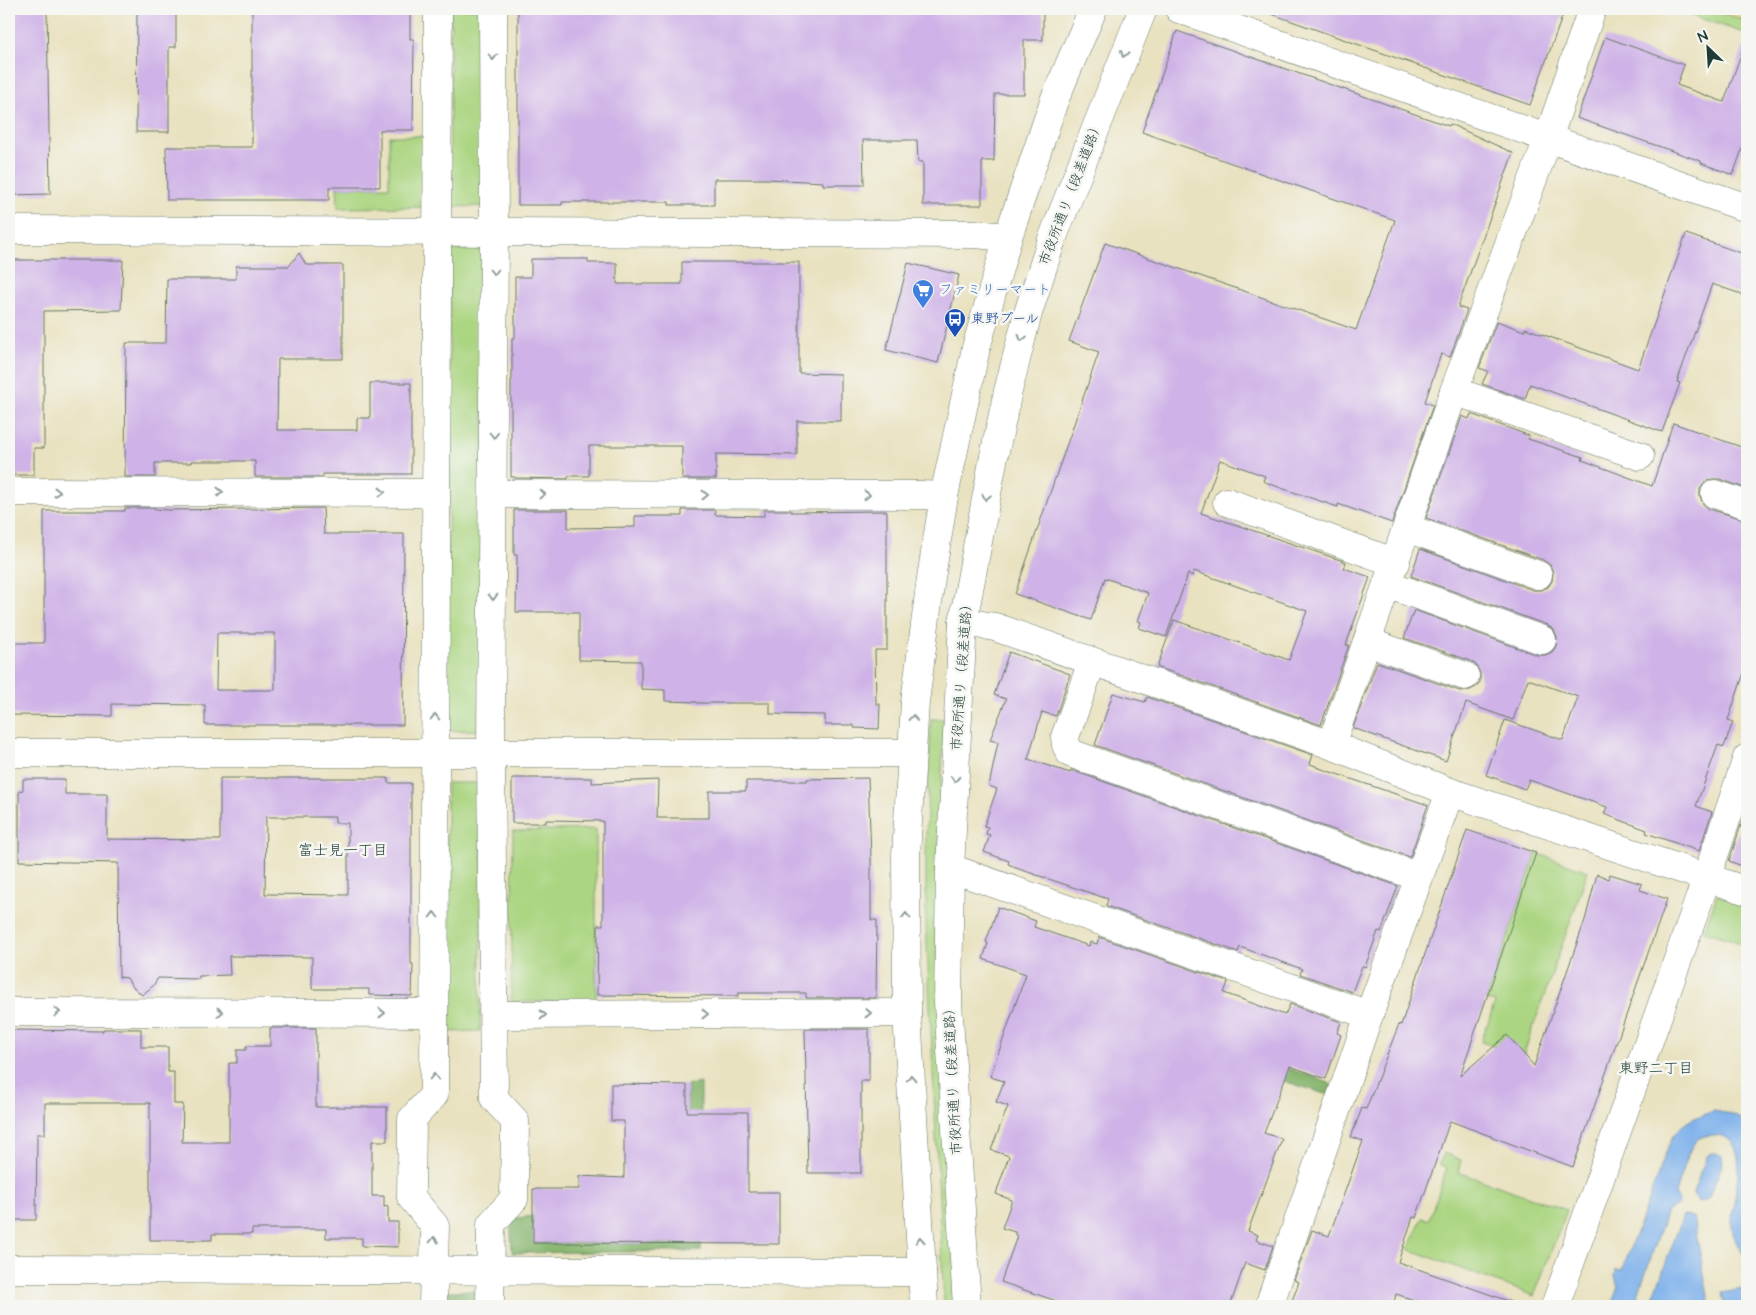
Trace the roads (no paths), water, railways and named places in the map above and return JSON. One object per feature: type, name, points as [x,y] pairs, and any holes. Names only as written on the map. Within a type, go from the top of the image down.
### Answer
[{"type":"street","points":[[433,1306],[435,1226],[411,1197],[412,1119],[434,1095],[438,9]]},
{"type":"street","points":[[490,1306],[490,1224],[514,1199],[515,1121],[494,1098],[491,754],[494,232],[493,9]]},
{"type":"street","points":[[924,1306],[907,1014],[906,855],[915,702],[931,578],[944,496],[976,348],[1008,237],[1054,101],[1094,9]]},
{"type":"street","name":"市役所通り（段差道路）","points":[[974,1304],[948,1002],[950,868],[963,622],[994,456],[1028,313],[1051,242],[1143,9]]},
{"type":"street","points":[[1179,9],[1747,208]]},
{"type":"street","points":[[1331,745],[1454,391],[1548,139],[1592,9]]},
{"type":"street","points":[[9,230],[984,234],[1008,237]]},
{"type":"street","points":[[1454,391],[1640,456]]},
{"type":"street","points":[[9,492],[435,493]]},
{"type":"street","points":[[493,494],[944,496]]},
{"type":"street","points":[[1715,494],[1747,505]]},
{"type":"street","points":[[1227,502],[1542,640]]},
{"type":"street","points":[[1407,528],[1538,575]]},
{"type":"street","points":[[963,622],[995,627],[1331,745],[1450,792],[1747,891]]},
{"type":"street","points":[[1368,642],[1465,676]]},
{"type":"street","points":[[1092,662],[1065,738],[1070,753],[1419,877]]},
{"type":"street","points":[[9,752],[911,753]]},
{"type":"street","points":[[1555,1306],[1707,877],[1747,758]]},
{"type":"street","points":[[1269,1306],[1369,1015],[1450,792]]},
{"type":"street","points":[[950,868],[1369,1015]]},
{"type":"street","points":[[9,1012],[434,1013]]},
{"type":"street","points":[[494,1016],[907,1014]]},
{"type":"street","points":[[9,1269],[922,1272]]},
{"type":"water","points":[[1714,1111],[1735,1116],[1747,1123],[1747,1259],[1736,1243],[1732,1229],[1738,1156],[1734,1145],[1726,1138],[1713,1135],[1703,1136],[1694,1143],[1687,1156],[1675,1194],[1679,1204],[1667,1211],[1634,1306],[1611,1306],[1618,1287],[1615,1276],[1616,1269],[1622,1270],[1672,1137],[1690,1120]]},
{"type":"water","points":[[1711,1153],[1722,1156],[1723,1163],[1709,1197],[1698,1202],[1693,1192],[1707,1156]]},
{"type":"water","points":[[1683,1216],[1693,1217],[1710,1306],[1650,1306]]},
{"type":"water","points":[[1747,1288],[1747,1306],[1725,1306],[1723,1293]]},
{"type":"place","name":"ファミリーマート","points":[[923,309]]},
{"type":"place","name":"東野プール","points":[[955,338]]},
{"type":"district","name":"富士見一丁目","points":[[343,850]]},
{"type":"district","name":"東野二丁目","points":[[1656,1068]]}]
